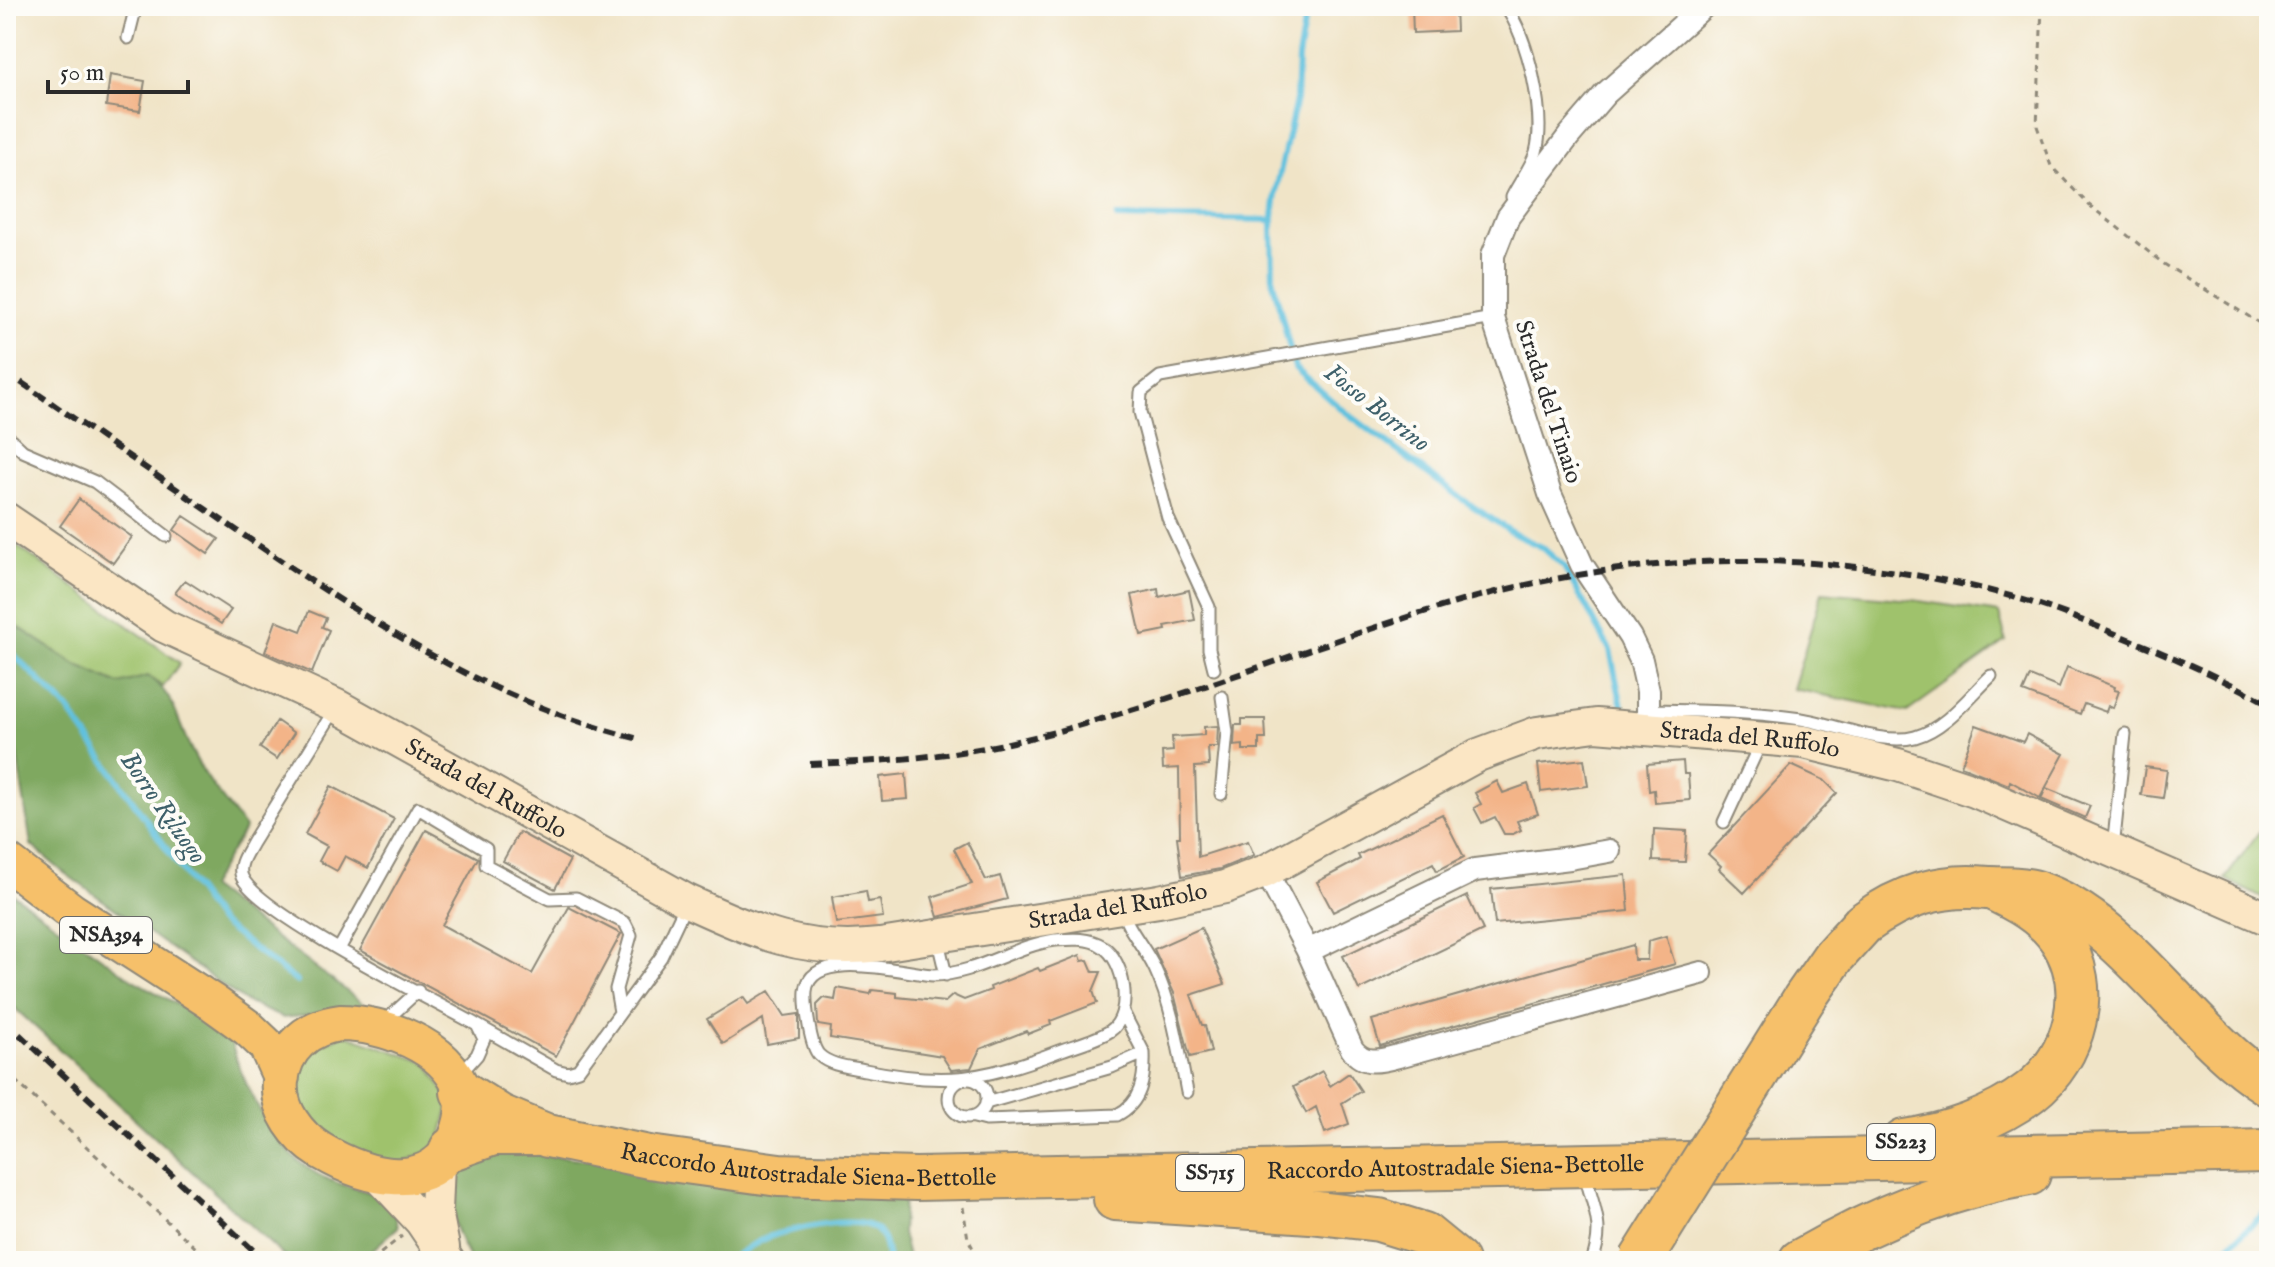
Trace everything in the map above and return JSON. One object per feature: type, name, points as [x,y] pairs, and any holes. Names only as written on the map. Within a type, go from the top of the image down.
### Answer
[{"type":"highway","name":"SS223","points":[[1640,1261],[1834,956],[1863,924],[1886,908],[1920,893],[1955,886],[2022,888],[2037,892],[2082,916],[2112,939],[2239,1063],[2269,1085]]},
{"type":"highway","name":"SS223","points":[[1504,1166],[1561,1153],[1907,1141],[1964,1126],[2010,1104],[2044,1079],[2066,1050],[2076,1018],[2076,983],[2069,955],[2046,923],[2020,902],[1991,888]]},
{"type":"highway","name":"Raccordo Autostradale Siena-Bettolle","points":[[459,1085],[500,1116],[548,1136]]},
{"type":"highway","name":"Raccordo Autostradale Siena-Bettolle","points":[[445,1156],[493,1134],[548,1136],[733,1170],[823,1177],[916,1179],[2269,1151]]},
{"type":"highway","name":"SS223","points":[[1800,1261],[1850,1234],[1919,1204],[2007,1178],[2098,1167],[2269,1164]]},
{"type":"highway","points":[[916,1179],[966,1187],[1310,1212],[1379,1220],[1424,1234],[1457,1261]]},
{"type":"main road","name":"NSA394","points":[[6,861],[106,935],[212,1002],[260,1038],[281,1077]]},
{"type":"main road","name":"NSA394","points":[[212,1002],[268,1023],[313,1029]]},
{"type":"main road","points":[[340,1023],[379,1027],[422,1047],[446,1066],[459,1085],[462,1122],[445,1156],[408,1176],[378,1175],[342,1162],[304,1139],[293,1126],[280,1094],[281,1077],[296,1043],[313,1029],[340,1023]]},
{"type":"street","name":"Strada del Tinaio","points":[[1648,718],[1641,660],[1630,637],[1582,565],[1550,494],[1493,318],[1493,255],[1508,217],[1569,136],[1605,94],[1704,6]]},
{"type":"street","name":"Strada del Ruffolo","points":[[6,519],[164,626],[337,706],[687,901],[765,934],[821,947],[856,948],[937,936],[1225,887],[1266,871],[1478,755],[1506,743],[1578,725],[1648,718],[1838,749],[1928,774],[2113,849],[2269,919]]},
{"type":"street","points":[[1308,951],[1475,870],[1609,851]]},
{"type":"street","points":[[1266,871],[1308,951],[1352,1049],[1368,1061],[1402,1055],[1701,973]]},
{"type":"street","points":[[445,1156],[437,1221],[448,1261]]},
{"type":"street","points":[[378,1175],[421,1221],[448,1261]]},
{"type":"lane","points":[[128,38],[136,6]]},
{"type":"lane","points":[[1505,6],[1513,17],[1537,92],[1539,129],[1535,154],[1509,202],[1508,217]]},
{"type":"lane","points":[[1214,669],[1209,649],[1209,607],[1168,518],[1140,412],[1141,392],[1160,377],[1493,318]]},
{"type":"lane","points":[[6,435],[23,451],[95,482],[166,536]]},
{"type":"lane","points":[[1648,718],[1744,712],[1802,719],[1898,740],[1917,737],[1938,726],[1991,676]]},
{"type":"lane","points":[[1221,794],[1227,732],[1222,697]]},
{"type":"lane","points":[[337,706],[252,843],[240,872],[251,889],[339,949],[556,1070],[568,1073],[583,1065],[661,957],[687,901]]},
{"type":"lane","points":[[2113,849],[2125,734]]},
{"type":"lane","points":[[1724,822],[1763,738]]},
{"type":"lane","points":[[339,949],[418,808],[486,849],[486,865],[550,899],[576,898],[625,923],[631,935],[616,989],[620,1012]]},
{"type":"lane","points":[[1121,907],[1129,928],[1154,966],[1162,985],[1187,1092]]},
{"type":"lane","points":[[937,936],[946,975]]},
{"type":"lane","points":[[974,1117],[986,1103],[986,1091],[977,1081],[965,1079],[926,1079],[830,1062],[816,1051],[806,992],[808,984],[818,973],[844,967],[869,965],[946,975],[1043,942],[1084,940],[1100,944],[1110,952],[1118,969],[1122,986],[1121,1019],[1108,1032],[1022,1065],[965,1079],[959,1081],[950,1090],[948,1103],[955,1114],[986,1120],[1117,1115],[1134,1103],[1139,1094],[1144,1053],[1123,1012]]},
{"type":"lane","points":[[379,1027],[418,991]]},
{"type":"lane","points":[[459,1085],[482,1048],[484,1039],[477,1025]]},
{"type":"lane","points":[[986,1103],[1112,1067],[1144,1053]]},
{"type":"lane","points":[[1584,1165],[1599,1215],[1598,1241],[1592,1261]]},
{"type":"path","points":[[2042,6],[2037,126],[2051,166],[2089,205],[2164,264],[2269,329]]},
{"type":"path","points":[[2269,837],[2263,856],[2269,867]]},
{"type":"path","points":[[6,1072],[210,1261]]},
{"type":"path","points":[[966,1187],[963,1203],[965,1228],[980,1261]]},
{"type":"path","points":[[371,1261],[421,1221]]},
{"type":"green space","points":[[6,538],[180,663],[163,687],[148,676],[119,685],[76,665],[6,619]]},
{"type":"green space","points":[[1822,592],[1912,600],[1999,613],[2006,641],[1907,712],[1793,689]]},
{"type":"green space","points":[[6,619],[76,665],[119,684],[148,676],[157,684],[170,699],[201,767],[245,828],[209,887],[365,1005],[356,1010],[283,1018],[246,1002],[63,872],[31,845],[16,748],[6,740]]},
{"type":"green space","points":[[2269,818],[2269,902],[2225,879]]},
{"type":"green space","points":[[6,889],[133,980],[229,1033],[239,1066],[256,1103],[288,1151],[323,1177],[384,1200],[395,1215],[398,1227],[360,1261],[289,1261],[6,1000]]},
{"type":"green space","points":[[344,1034],[427,1063],[450,1101],[439,1146],[397,1166],[336,1146],[294,1103],[296,1074],[303,1058],[318,1046]]},
{"type":"green space","points":[[486,1148],[904,1196],[902,1233],[909,1261],[471,1261],[454,1223],[449,1202],[450,1183],[460,1167]]},
{"type":"building","points":[[1412,6],[1455,6],[1456,31],[1413,33]]},
{"type":"building","points":[[110,75],[145,81],[140,111],[106,106]]},
{"type":"building","points":[[79,499],[132,537],[113,563],[60,526]]},
{"type":"building","points":[[184,516],[219,539],[208,554],[174,530]]},
{"type":"building","points":[[185,580],[231,610],[221,624],[175,593]]},
{"type":"building","points":[[1158,589],[1159,597],[1189,590],[1195,620],[1141,635],[1132,595]]},
{"type":"building","points":[[309,611],[326,618],[322,627],[329,630],[312,673],[265,652],[276,621],[301,631]]},
{"type":"building","points":[[2067,667],[2115,687],[2114,690],[2119,691],[2113,708],[2108,706],[2106,712],[2084,704],[2080,714],[2023,692],[2030,676],[2059,688]]},
{"type":"building","points":[[1242,719],[1265,719],[1266,739],[1259,739],[1259,750],[1243,750],[1243,745],[1234,746],[1235,725],[1242,725]]},
{"type":"building","points":[[277,721],[294,733],[277,759],[260,748]]},
{"type":"building","points":[[1976,725],[2023,742],[2027,734],[2064,754],[2040,798],[2010,781],[2009,785],[1961,766]]},
{"type":"building","points":[[1218,726],[1217,747],[1208,747],[1209,766],[1195,767],[1198,857],[1248,841],[1254,855],[1220,869],[1182,876],[1177,837],[1180,837],[1179,768],[1163,769],[1162,752],[1173,751],[1172,737],[1204,735],[1204,727]]},
{"type":"building","points":[[1584,759],[1588,786],[1541,792],[1538,764]]},
{"type":"building","points":[[1683,761],[1684,774],[1688,774],[1690,800],[1655,803],[1654,790],[1649,791],[1647,764]]},
{"type":"building","points":[[1791,765],[1824,780],[1837,793],[1744,893],[1708,854]]},
{"type":"building","points":[[2145,767],[2167,770],[2163,798],[2141,795]]},
{"type":"building","points":[[906,774],[908,799],[882,801],[880,777]]},
{"type":"building","points":[[1497,781],[1503,793],[1528,784],[1538,814],[1517,821],[1521,830],[1513,834],[1504,834],[1495,817],[1482,823],[1474,808],[1481,804],[1475,793]]},
{"type":"building","points":[[331,786],[394,819],[368,868],[345,856],[337,871],[319,861],[327,846],[305,834]]},
{"type":"building","points":[[2046,788],[2090,806],[2085,818],[2041,799]]},
{"type":"building","points":[[1442,814],[1464,857],[1437,871],[1433,863],[1333,912],[1317,882],[1360,859],[1358,855]]},
{"type":"building","points":[[1654,829],[1687,831],[1685,862],[1653,861]]},
{"type":"building","points":[[426,830],[478,858],[442,925],[532,974],[569,907],[621,934],[556,1056],[360,950]]},
{"type":"building","points":[[519,832],[570,860],[555,889],[503,861]]},
{"type":"building","points":[[967,842],[986,880],[1000,876],[1007,899],[938,917],[932,897],[972,884],[954,849]]},
{"type":"building","points":[[1626,875],[1629,911],[1495,924],[1491,889]]},
{"type":"building","points":[[866,891],[868,902],[880,900],[883,917],[836,923],[832,897]]},
{"type":"building","points":[[1467,896],[1483,930],[1359,990],[1343,956]]},
{"type":"building","points":[[1201,928],[1225,984],[1191,995],[1202,1025],[1205,1025],[1211,1052],[1190,1057],[1174,993],[1154,949]]},
{"type":"building","points":[[1666,936],[1675,964],[1380,1046],[1372,1020],[1633,945],[1634,960],[1647,960],[1648,941]]},
{"type":"building","points":[[1080,955],[1082,961],[1088,960],[1093,972],[1101,972],[1093,991],[1097,1003],[1050,1021],[1051,1025],[980,1049],[971,1068],[951,1070],[942,1056],[830,1038],[831,1027],[818,1025],[817,1005],[824,998],[835,1000],[837,988],[870,994],[872,990],[897,993],[897,997],[945,1002],[953,995],[964,1000],[1038,968],[1040,971]]},
{"type":"building","points":[[769,991],[785,1016],[799,1014],[799,1038],[767,1044],[763,1019],[723,1044],[707,1019],[743,997],[748,1004]]},
{"type":"building","points":[[1322,1071],[1330,1086],[1349,1073],[1361,1091],[1342,1103],[1349,1124],[1325,1133],[1316,1107],[1306,1113],[1293,1087]]},
{"type":"waterway","name":"Fosso Borrino","points":[[1307,6],[1298,58],[1296,100],[1272,224],[1273,282],[1295,368],[1339,407],[1462,499],[1516,535],[1542,547],[1564,567],[1610,650],[1624,716]]},
{"type":"waterway","points":[[1117,217],[1273,220]]},
{"type":"waterway","name":"Borro Riluogo","points":[[6,647],[67,708],[218,921],[297,982]]},
{"type":"waterway","points":[[2212,1261],[2269,1209]]},
{"type":"waterway","name":"Borro Riluogo","points":[[728,1261],[771,1236],[840,1223],[864,1224],[878,1231],[888,1261]]},
{"type":"waterway","name":"Borro Riluogo","points":[[555,1251],[570,1261]]},
{"type":"railway","points":[[6,372],[289,566],[431,655],[531,703],[639,739]]},
{"type":"railway","points":[[810,764],[905,759],[999,745],[1116,715],[1404,618],[1530,584],[1667,564],[1736,561],[1874,569],[1942,580],[2010,596],[2155,650],[2269,704]]},
{"type":"railway","points":[[6,1022],[265,1261]]}]
